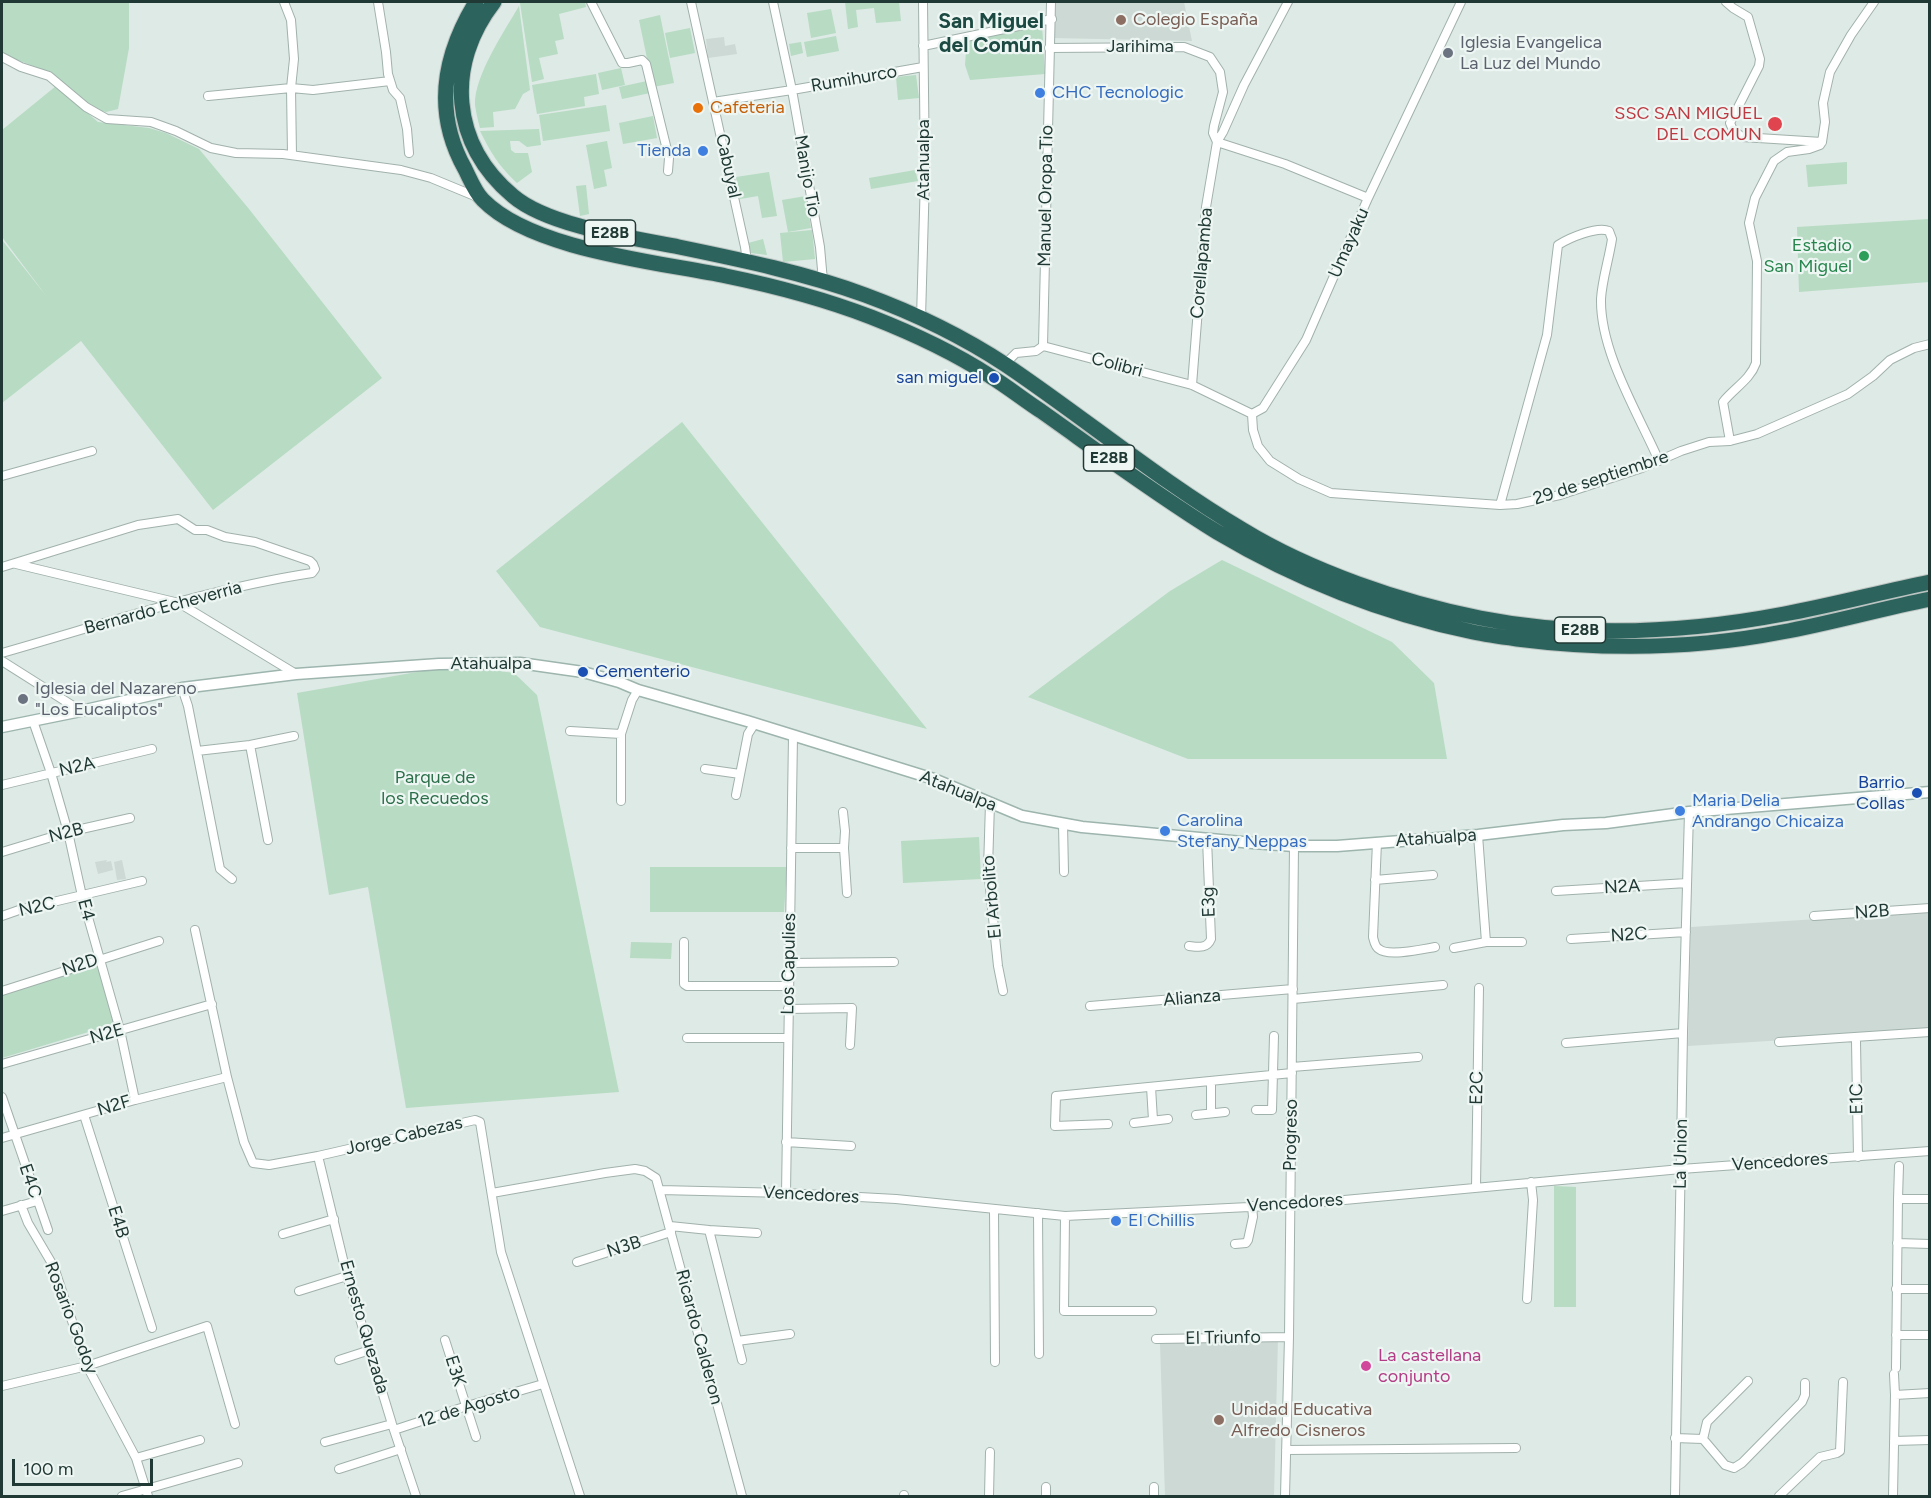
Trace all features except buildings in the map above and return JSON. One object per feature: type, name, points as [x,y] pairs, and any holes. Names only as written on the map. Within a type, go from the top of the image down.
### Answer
[{"type":"highway","name":"E28B","points":[[476,2],[457,38],[448,62],[444,100],[451,138],[457,155],[481,198],[508,218],[526,229],[554,239],[600,252],[775,287],[868,315],[912,334],[951,352],[994,378],[1219,533],[1290,570],[1352,597],[1406,616],[1477,633],[1557,644],[1644,646],[1719,641],[1780,632],[1929,599]]},
{"type":"highway","name":"E28B","points":[[494,2],[477,27],[468,49],[462,75],[462,112],[466,131],[473,147],[496,180],[524,204],[554,218],[603,232],[801,274],[866,295],[941,327],[1005,364],[1185,494],[1242,530],[1300,560],[1390,594],[1479,618],[1619,632],[1669,629],[1784,614],[1929,582]]},
{"type":"street","points":[[284,2],[291,20],[294,59],[291,88],[292,155]]},
{"type":"street","points":[[378,2],[390,81],[393,90],[400,98],[409,153]]},
{"type":"street","points":[[591,2],[622,63],[642,60],[646,64],[669,158],[669,171]]},
{"type":"street","name":"Cabuyal","points":[[691,2],[747,261]]},
{"type":"street","name":"Manijo Tio","points":[[774,2],[820,247],[823,281]]},
{"type":"street","name":"Atahualpa","points":[[921,318],[925,177],[923,2]]},
{"type":"street","name":"Manuel Oropa Tio","points":[[1043,346],[1052,2]]},
{"type":"street","points":[[1288,2],[1216,142],[1285,164],[1368,198]]},
{"type":"street","name":"Umayaku","points":[[1252,414],[1263,408],[1306,340],[1368,198],[1461,2]]},
{"type":"street","points":[[1726,2],[1748,17],[1760,59],[1759,66],[1730,123],[1733,130],[1742,136],[1822,142]]},
{"type":"street","points":[[1730,441],[1723,402],[1752,373],[1756,363],[1757,261],[1749,223],[1755,198],[1774,161],[1787,152],[1809,149],[1822,142],[1825,122],[1823,102],[1830,72],[1851,35],[1874,2]]},
{"type":"street","points":[[923,46],[1052,19]]},
{"type":"street","name":"Jarihima","points":[[1049,48],[1184,47],[1210,57],[1220,72],[1223,92],[1214,126],[1216,142]]},
{"type":"street","points":[[2,57],[21,67],[49,76],[86,107],[107,119],[151,122],[211,148],[236,153],[292,155],[401,170],[431,178],[481,198]]},
{"type":"street","name":"Rumihurco","points":[[714,102],[923,67]]},
{"type":"street","points":[[208,96],[291,88],[312,90],[390,81]]},
{"type":"street","name":"Corellapamba","points":[[1192,385],[1206,207],[1216,142]]},
{"type":"street","points":[[1500,505],[1546,335],[1558,244],[1569,238],[1604,229],[1609,231],[1612,239],[1601,299],[1605,327],[1612,359],[1659,461]]},
{"type":"street","name":"29 de septiembre","points":[[1252,414],[1253,430],[1258,446],[1270,461],[1330,493],[1500,505],[1517,504],[1560,495],[1709,442],[1730,441],[1757,434],[1848,394],[1890,360],[1914,348],[1929,344]]},
{"type":"street","points":[[1005,364],[1016,353],[1036,351],[1043,346]]},
{"type":"street","name":"Colibri","points":[[1043,346],[1192,385]]},
{"type":"street","points":[[1192,385],[1252,414]]},
{"type":"street","points":[[2,476],[92,451]]},
{"type":"street","name":"Bernardo Echeverria","points":[[2,653],[273,579],[312,573],[315,569],[314,564],[310,561],[255,542],[225,537],[207,530],[195,530],[178,519],[138,525],[15,564]]},
{"type":"street","points":[[2,567],[15,564],[180,603],[296,674]]},
{"type":"street","points":[[2,661],[81,711]]},
{"type":"street","name":"Atahualpa","points":[[2,727],[182,688],[296,674],[439,664],[520,663],[583,672],[755,723],[934,779],[1022,816],[1063,824],[1294,846],[1337,846],[1478,835],[1563,825],[1606,823],[1689,812],[1929,792]]},
{"type":"street","points":[[182,688],[188,706],[220,869],[232,879]]},
{"type":"street","points":[[621,801],[621,734],[632,700],[638,690]]},
{"type":"street","name":"E4","points":[[33,721],[68,832],[82,896],[120,1030],[135,1100]]},
{"type":"street","points":[[736,795],[748,734],[755,723]]},
{"type":"street","points":[[570,731],[621,734]]},
{"type":"street","points":[[197,752],[294,736]]},
{"type":"street","name":"Los Capulies","points":[[786,1193],[793,736]]},
{"type":"street","points":[[250,745],[268,840]]},
{"type":"street","name":"N2A","points":[[2,785],[152,749]]},
{"type":"street","points":[[705,769],[740,774]]},
{"type":"street","name":"El Arbolito","points":[[990,803],[988,869],[998,966],[1003,991]]},
{"type":"street","points":[[843,812],[847,893]]},
{"type":"street","name":"La Union","points":[[1675,1497],[1689,812]]},
{"type":"street","name":"N2B","points":[[2,852],[68,832],[130,818]]},
{"type":"street","points":[[1063,824],[1064,872]]},
{"type":"street","points":[[1478,835],[1486,942]]},
{"type":"street","name":"E3g","points":[[1189,946],[1201,947],[1207,945],[1210,939],[1207,838]]},
{"type":"street","points":[[1377,842],[1372,937],[1377,948],[1383,952],[1392,953],[1436,947]]},
{"type":"street","name":"Progreso","points":[[1285,1497],[1294,846]]},
{"type":"street","points":[[791,848],[844,848]]},
{"type":"street","points":[[1375,880],[1433,875]]},
{"type":"street","name":"N2C","points":[[2,916],[142,881]]},
{"type":"street","name":"N2A","points":[[1556,891],[1687,884]]},
{"type":"street","name":"N2B","points":[[1815,916],[1929,908]]},
{"type":"street","name":"Jorge Cabezas","points":[[195,930],[227,1077],[244,1142],[253,1163],[269,1165],[475,1120],[480,1122],[501,1252],[580,1497]]},
{"type":"street","name":"N2C","points":[[1571,939],[1686,932]]},
{"type":"street","name":"N2D","points":[[2,991],[159,940]]},
{"type":"street","points":[[684,942],[684,984],[687,986],[789,986]]},
{"type":"street","points":[[1454,948],[1486,942],[1522,942]]},
{"type":"street","points":[[789,963],[894,962]]},
{"type":"street","points":[[1293,999],[1443,985]]},
{"type":"street","name":"E2C","points":[[1476,1187],[1479,988]]},
{"type":"street","name":"Alianza","points":[[1090,1006],[1293,989]]},
{"type":"street","name":"N2E","points":[[2,1064],[212,1004]]},
{"type":"street","points":[[788,1009],[852,1008],[850,1045]]},
{"type":"street","points":[[1779,1042],[1929,1032]]},
{"type":"street","points":[[1566,1043],[1683,1033]]},
{"type":"street","points":[[1256,1110],[1272,1110],[1274,1036]]},
{"type":"street","points":[[687,1038],[788,1038]]},
{"type":"street","name":"E1C","points":[[1856,1041],[1858,1157]]},
{"type":"street","points":[[1108,1124],[1055,1126],[1056,1096],[1272,1075],[1292,1070],[1418,1057]]},
{"type":"street","name":"N2F","points":[[2,1138],[135,1100],[227,1077]]},
{"type":"street","points":[[1210,1081],[1211,1113]]},
{"type":"street","points":[[1151,1087],[1153,1120]]},
{"type":"street","name":"E4C","points":[[2,1097],[48,1230]]},
{"type":"street","points":[[1196,1115],[1225,1112]]},
{"type":"street","name":"E4B","points":[[84,1115],[152,1328]]},
{"type":"street","points":[[1134,1123],[1168,1119]]},
{"type":"street","points":[[786,1142],[851,1146]]},
{"type":"street","name":"Vencedores","points":[[660,1190],[786,1193],[896,1199],[1065,1216],[1290,1204],[1681,1168],[1929,1151]]},
{"type":"street","name":"Ernesto Quezada","points":[[318,1156],[347,1276],[416,1497]]},
{"type":"street","points":[[1893,1497],[1899,1166]]},
{"type":"street","name":"Ricardo Calderon","points":[[492,1193],[635,1169],[645,1171],[656,1178],[742,1497]]},
{"type":"street","points":[[1527,1299],[1533,1200],[1531,1182]]},
{"type":"street","points":[[1898,1199],[1929,1199]]},
{"type":"street","points":[[2,1210],[37,1201]]},
{"type":"street","name":"Rosario Godoy","points":[[21,1205],[28,1223],[54,1267],[87,1366],[136,1458],[147,1493]]},
{"type":"street","points":[[1235,1244],[1246,1243],[1248,1240],[1252,1206]]},
{"type":"street","points":[[994,1209],[995,1362]]},
{"type":"street","points":[[1038,1213],[1040,1354]]},
{"type":"street","points":[[1065,1216],[1064,1311],[1152,1311]]},
{"type":"street","points":[[283,1234],[334,1219]]},
{"type":"street","points":[[670,1229],[757,1233]]},
{"type":"street","name":"N3B","points":[[577,1262],[670,1229]]},
{"type":"street","points":[[709,1230],[742,1360]]},
{"type":"street","points":[[1897,1243],[1929,1244]]},
{"type":"street","points":[[299,1291],[347,1276]]},
{"type":"street","points":[[1896,1289],[1929,1289]]},
{"type":"street","points":[[2,1386],[87,1366],[207,1326],[235,1424]]},
{"type":"street","points":[[737,1341],[790,1334]]},
{"type":"street","points":[[1896,1335],[1929,1335]]},
{"type":"street","name":"El Triunfo","points":[[1156,1339],[1289,1337]]},
{"type":"street","name":"E3K","points":[[445,1340],[476,1437]]},
{"type":"street","points":[[339,1360],[370,1350]]},
{"type":"street","points":[[1703,1439],[1707,1422],[1748,1382]]},
{"type":"street","points":[[1779,1497],[1820,1457],[1837,1454],[1840,1451],[1843,1382]]},
{"type":"street","points":[[1675,1437],[1703,1439],[1725,1465],[1734,1468],[1742,1463],[1802,1402],[1805,1395],[1804,1383]]},
{"type":"street","name":"12 de Agosto","points":[[393,1427],[543,1384]]},
{"type":"street","points":[[1895,1395],[1929,1393]]},
{"type":"street","points":[[325,1442],[393,1427]]},
{"type":"street","points":[[136,1458],[200,1440]]},
{"type":"street","points":[[1894,1441],[1929,1440]]},
{"type":"street","points":[[1286,1450],[1516,1448]]},
{"type":"street","points":[[339,1469],[401,1449]]},
{"type":"street","points":[[989,1497],[990,1452]]},
{"type":"street","points":[[122,1497],[147,1493],[238,1463]]},
{"type":"street","points":[[1046,1486],[1046,1497]]},
{"type":"street","points":[[1154,1487],[1154,1497]]},
{"type":"shaded area","name":"Colegio España","points":[[1056,2],[1184,2],[1192,41],[1053,38]]},
{"type":"shaded area","points":[[724,37],[725,46],[735,44],[737,54],[708,58],[706,39]]},
{"type":"shaded area","points":[[107,860],[106,862],[111,861],[113,870],[98,874],[95,862]]},
{"type":"shaded area","points":[[122,860],[126,879],[117,880],[114,862]]},
{"type":"shaded area","points":[[1929,912],[1929,1031],[1688,1046],[1691,927]]},
{"type":"shaded area","name":"Unidad Educativa Alfredo Cisneros","points":[[1278,1338],[1274,1496],[1165,1496],[1160,1343]]},
{"type":"green space","points":[[2,2],[129,2],[129,48],[118,109],[106,112],[91,108],[49,72],[2,54]]},
{"type":"green space","points":[[585,2],[586,7],[559,14],[564,39],[555,41],[558,54],[539,58],[544,79],[532,82],[520,3]]},
{"type":"green space","points":[[845,2],[899,2],[901,21],[876,23],[874,8],[856,10],[858,27],[848,29]]},
{"type":"green space","points":[[519,6],[530,90],[523,94],[515,109],[493,112],[494,127],[480,128],[475,105],[479,81],[491,54]]},
{"type":"green space","points":[[831,9],[836,33],[811,38],[807,13]]},
{"type":"green space","points":[[660,15],[674,83],[653,87],[639,20]]},
{"type":"green space","points":[[1042,24],[1045,74],[970,80],[965,65],[967,39]]},
{"type":"green space","points":[[690,28],[695,53],[670,58],[665,33]]},
{"type":"green space","points":[[836,36],[839,51],[807,57],[804,42]]},
{"type":"green space","points":[[801,42],[803,53],[791,56],[789,44]]},
{"type":"green space","points":[[621,68],[625,85],[602,90],[598,73]]},
{"type":"green space","points":[[596,74],[599,94],[584,97],[585,106],[537,114],[532,85]]},
{"type":"green space","points":[[916,75],[919,98],[898,100],[896,77]]},
{"type":"green space","points":[[647,81],[650,93],[622,99],[619,87]]},
{"type":"green space","points":[[56,86],[98,122],[149,128],[166,133],[199,149],[382,378],[213,510],[81,341],[2,403],[2,240],[47,297],[2,237],[2,130]]},
{"type":"green space","points":[[606,105],[610,131],[543,141],[539,115]]},
{"type":"green space","points":[[653,116],[657,138],[623,144],[619,123]]},
{"type":"green space","points":[[539,129],[541,145],[527,147],[519,141],[510,141],[511,150],[515,153],[528,153],[532,172],[517,183],[496,159],[480,131]]},
{"type":"green space","points":[[607,141],[612,168],[604,170],[607,186],[594,189],[586,145]]},
{"type":"green space","points":[[1847,162],[1847,184],[1808,187],[1806,165]]},
{"type":"green space","points":[[915,170],[918,181],[871,189],[869,178]]},
{"type":"green space","points":[[769,172],[777,216],[762,218],[758,196],[740,199],[736,177]]},
{"type":"green space","points":[[586,185],[589,214],[580,216],[576,186]]},
{"type":"green space","points":[[806,196],[811,228],[788,232],[782,200]]},
{"type":"green space","name":"Estadio San Miguel","points":[[1929,219],[1929,282],[1799,292],[1797,227]]},
{"type":"green space","points":[[812,230],[815,259],[783,262],[780,233]]},
{"type":"green space","points":[[763,239],[767,255],[751,253],[748,243]]},
{"type":"green space","points":[[682,422],[927,729],[540,627],[496,571]]},
{"type":"green space","points":[[1222,560],[1392,642],[1434,683],[1447,759],[1188,759],[1028,697],[1170,591]]},
{"type":"green space","name":"Parque de los Recuedos","points":[[457,665],[514,673],[537,695],[619,1092],[406,1108],[368,887],[329,895],[297,693]]},
{"type":"green space","points":[[979,837],[981,879],[903,883],[901,841]]},
{"type":"green space","points":[[650,867],[787,867],[784,912],[650,912]]},
{"type":"green space","points":[[631,942],[672,943],[671,959],[630,958]]},
{"type":"green space","points":[[97,962],[115,1024],[2,1058],[2,995]]},
{"type":"green space","points":[[1554,1186],[1576,1187],[1576,1307],[1554,1307]]},
{"type":"place","name":"Colegio España","points":[[1121,20]]},
{"type":"place","name":"Iglesia Evangelica La Luz del Mundo","points":[[1448,53]]},
{"type":"place","name":"CHC Tecnologic","points":[[1040,93]]},
{"type":"place","name":"Cafeteria","points":[[698,108]]},
{"type":"place","name":"SSC SAN MIGUEL DEL COMUN","points":[[1775,124]]},
{"type":"place","name":"Tienda","points":[[703,151]]},
{"type":"place","name":"Estadio San Miguel","points":[[1864,256]]},
{"type":"place","name":"san miguel","points":[[994,378]]},
{"type":"place","name":"Cementerio","points":[[583,672]]},
{"type":"place","name":"Iglesia del Nazareno \"Los Eucaliptos\"","points":[[23,699]]},
{"type":"place","name":"Barrio Collas","points":[[1917,793]]},
{"type":"place","name":"Maria Delia Andrango Chicaiza","points":[[1680,811]]},
{"type":"place","name":"Carolina Stefany Neppas","points":[[1165,831]]},
{"type":"place","name":"El Chillis","points":[[1116,1221]]},
{"type":"place","name":"La castellana conjunto","points":[[1366,1366]]},
{"type":"place","name":"Unidad Educativa Alfredo Cisneros","points":[[1219,1420]]},
{"type":"district","name":"San Miguel del Común","points":[[991,34]]}]
